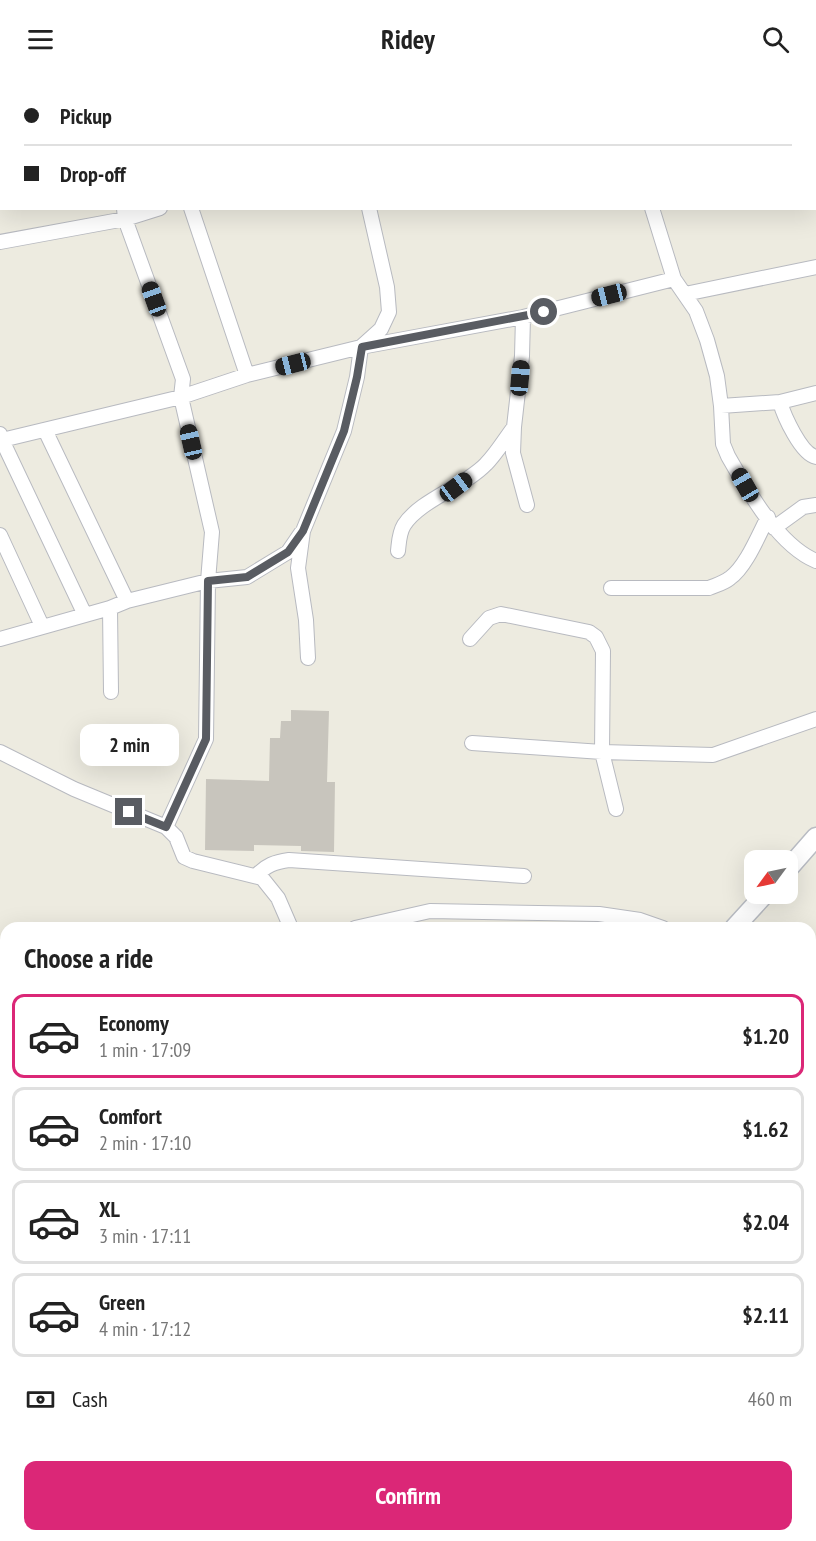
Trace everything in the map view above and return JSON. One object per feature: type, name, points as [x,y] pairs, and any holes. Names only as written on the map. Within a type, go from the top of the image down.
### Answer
[{"type":"main road","points":[[798,858],[816,837]]},
{"type":"main road","points":[[739,922],[756,904]]},
{"type":"street","points":[[0,242],[148,210]]},
{"type":"street","points":[[192,210],[247,375]]},
{"type":"street","points":[[1,636],[208,581],[247,577],[288,552],[303,531],[344,431],[362,347],[381,329],[389,312],[387,287],[369,210]]},
{"type":"street","points":[[653,210],[674,279],[696,311],[717,376],[722,406],[723,444],[745,485],[771,522],[805,557],[816,561]]},
{"type":"street","points":[[124,214],[183,379],[181,397],[212,532],[208,581],[206,739],[166,827]]},
{"type":"street","points":[[685,294],[816,267]]},
{"type":"street","points":[[85,615],[1,438],[45,430],[181,397],[247,375],[362,347],[523,317],[674,279]]},
{"type":"street","points":[[523,317],[522,356],[513,427],[513,453],[527,504]]},
{"type":"street","points":[[722,406],[780,402],[816,393]]},
{"type":"street","points":[[780,402],[784,415],[805,451],[816,457]]},
{"type":"street","points":[[398,551],[399,536],[404,524],[418,510],[486,465],[513,427]]},
{"type":"street","points":[[45,430],[127,601]]},
{"type":"street","points":[[611,588],[709,588],[722,583],[733,576],[771,522],[803,507],[816,505]]},
{"type":"street","points":[[303,531],[298,568],[308,658]]},
{"type":"street","points":[[0,535],[42,626]]},
{"type":"street","points":[[110,608],[111,692]]},
{"type":"street","points":[[470,639],[489,618],[501,614],[582,630],[596,638],[603,651],[602,752],[616,809]]},
{"type":"street","points":[[472,743],[602,752],[712,755],[816,719]]},
{"type":"street","points":[[0,752],[74,789],[166,827],[176,837],[184,857],[262,878],[278,898],[288,922]]},
{"type":"street","points":[[256,876],[263,868],[275,862],[310,860],[524,876]]},
{"type":"street","points":[[378,922],[430,911],[599,914],[646,922]]},
{"type":"building","points":[[291,710],[329,711],[327,782],[335,782],[334,852],[301,851],[301,846],[254,845],[254,851],[205,850],[206,779],[269,781],[270,738],[280,738],[281,721],[291,721]]},
{"type":"route","points":[[129,812],[166,827],[206,739],[208,581],[247,577],[288,552],[303,531],[344,431],[362,347],[544,312]]}]
